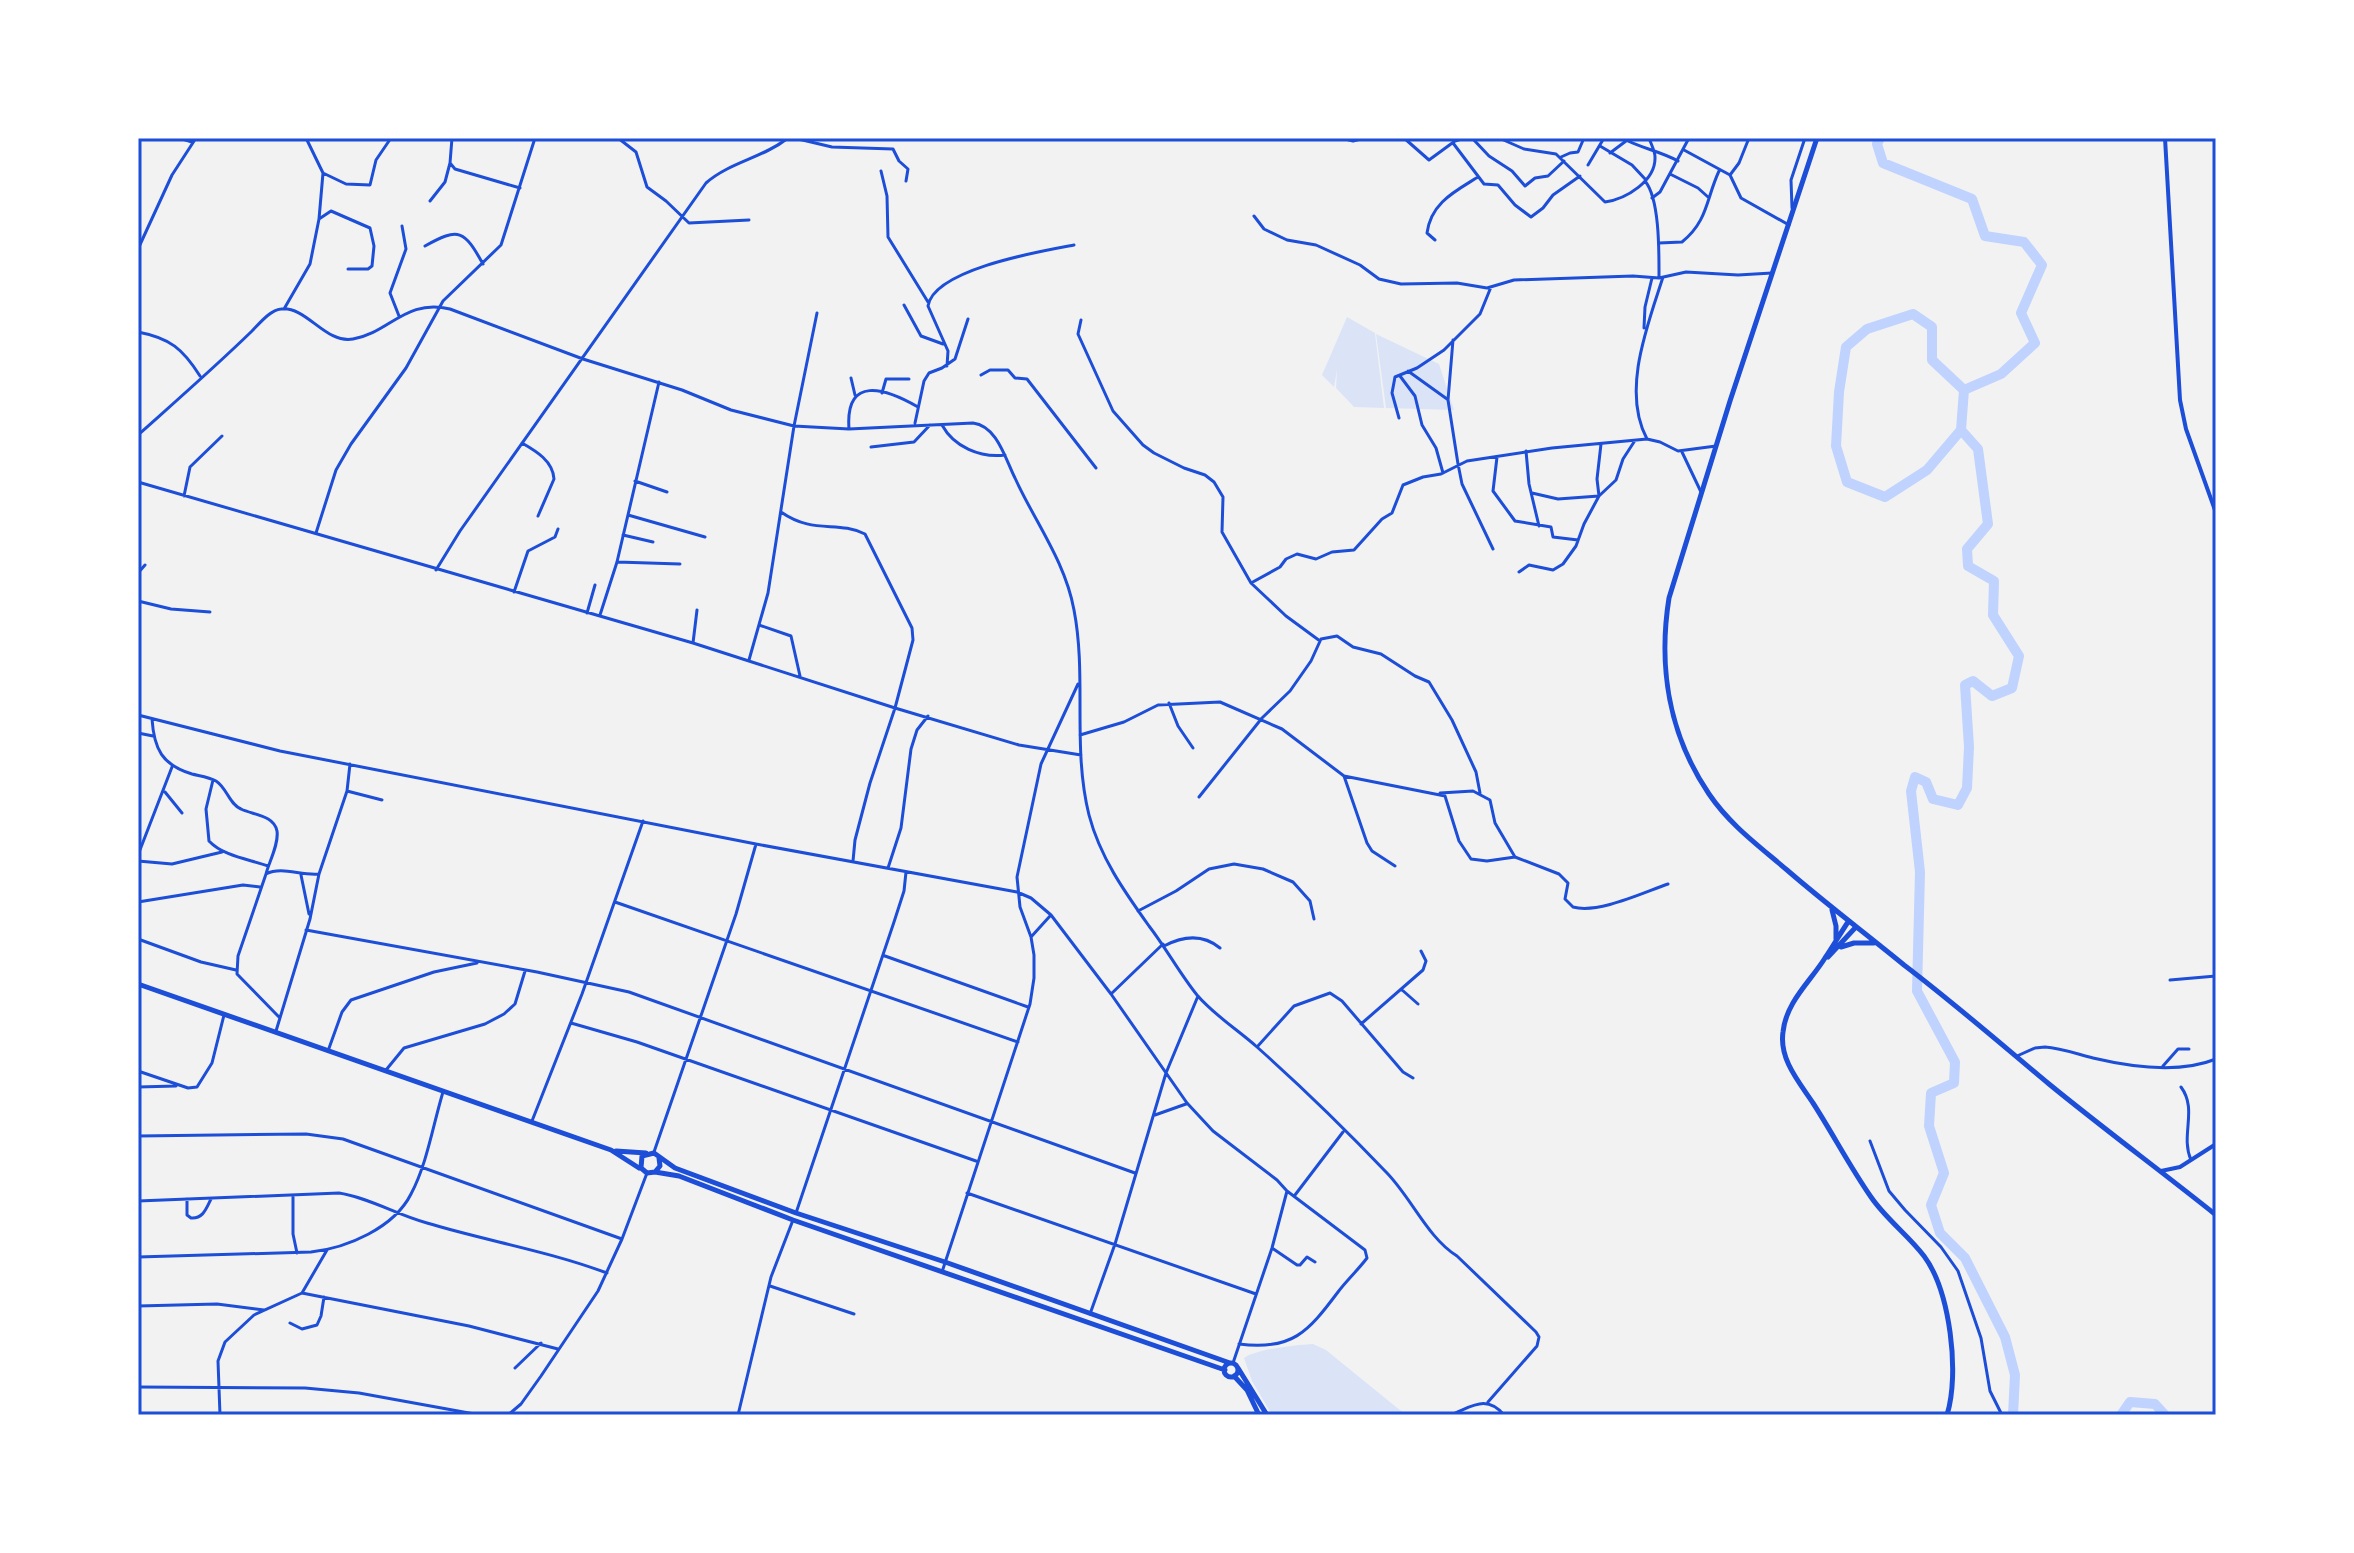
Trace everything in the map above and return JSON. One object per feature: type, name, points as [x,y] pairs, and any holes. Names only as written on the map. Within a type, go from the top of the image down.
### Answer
[{"type":"highway","points":[[1817,138],[1678,563],[1664,624],[1665,674],[1676,729],[1692,766],[1718,806],[1737,828],[1855,928],[2216,1215]]},
{"type":"highway","points":[[1830,906],[1836,926],[1835,940]]},
{"type":"highway","points":[[1848,922],[1792,1003],[1782,1035],[1787,1061],[1870,1195],[1889,1220],[1918,1248],[1934,1271],[1944,1298],[1949,1330],[1951,1382],[1947,1415]]},
{"type":"highway","points":[[1838,949],[1855,928]]},
{"type":"highway","points":[[1824,960],[1849,943],[1875,943]]},
{"type":"highway","points":[[138,984],[611,1150],[645,1172],[679,1176],[942,1272],[1225,1370],[1247,1390],[1259,1415]]},
{"type":"highway","points":[[611,1150],[652,1153],[675,1168],[795,1217],[945,1262],[1234,1365],[1267,1415]]},
{"type":"highway","points":[[645,1172],[640,1160],[652,1153]]},
{"type":"highway","points":[[655,1172],[660,1166],[659,1158]]},
{"type":"highway","points":[[1225,1370],[1234,1365]]},
{"type":"highway","points":[[1234,1365],[1234,1376]]},
{"type":"main road","points":[[2165,138],[2180,400],[2186,429],[2216,513]]},
{"type":"main road","points":[[2161,1171],[2180,1167],[2216,1144]]},
{"type":"street","points":[[138,249],[172,175],[194,140],[179,138]]},
{"type":"street","points":[[323,173],[349,185],[370,185],[376,160],[391,138]]},
{"type":"street","points":[[430,201],[445,182],[452,138]]},
{"type":"street","points":[[315,534],[336,470],[351,444],[406,368],[441,306],[501,245],[535,138]]},
{"type":"street","points":[[618,138],[633,148],[647,187],[681,217],[696,224],[749,220]]},
{"type":"street","points":[[436,570],[460,531],[706,183],[719,172],[755,157],[788,138]]},
{"type":"street","points":[[794,138],[832,147],[891,148],[908,169],[906,181]]},
{"type":"street","points":[[1341,138],[1353,141],[1365,138]]},
{"type":"street","points":[[1404,138],[1429,160],[1465,138]]},
{"type":"street","points":[[1472,138],[1525,186],[1535,178],[1548,176],[1563,159],[1578,152],[1584,138]]},
{"type":"street","points":[[1499,138],[1524,149],[1547,151],[1563,159],[1605,202],[1620,198],[1645,180],[1655,160],[1649,138]]},
{"type":"street","points":[[1588,165],[1604,138]]},
{"type":"street","points":[[1610,153],[1623,139],[1631,138]]},
{"type":"street","points":[[1652,198],[1660,192],[1689,138]]},
{"type":"street","points":[[1730,175],[1739,163],[1749,138]]},
{"type":"street","points":[[1793,212],[1791,180],[1805,138]]},
{"type":"street","points":[[284,309],[310,264],[319,219],[323,173],[308,139]]},
{"type":"street","points":[[1623,139],[1653,148],[1678,161]]},
{"type":"street","points":[[1453,143],[1486,186],[1498,185],[1515,205],[1531,217],[1553,195],[1566,189],[1580,176]]},
{"type":"street","points":[[1600,146],[1632,165],[1650,189],[1661,278],[1644,332]]},
{"type":"street","points":[[1684,150],[1730,175],[1741,198],[1789,225]]},
{"type":"street","points":[[450,163],[458,170],[521,188]]},
{"type":"street","points":[[881,171],[887,196],[888,237],[928,302],[929,312],[948,353],[947,366]]},
{"type":"street","points":[[1659,243],[1678,244],[1700,224],[1719,171]]},
{"type":"street","points":[[1670,174],[1698,188],[1708,198]]},
{"type":"street","points":[[1435,240],[1427,231],[1433,210],[1448,196],[1478,177]]},
{"type":"street","points":[[1650,189],[1660,192]]},
{"type":"street","points":[[319,219],[331,211],[370,228],[374,246],[372,266],[368,269],[348,269]]},
{"type":"street","points":[[1254,216],[1264,229],[1273,234],[1316,245],[1389,282],[1491,287],[1514,280],[1661,278],[1686,272],[1772,273]]},
{"type":"street","points":[[399,316],[390,293],[406,249],[402,226]]},
{"type":"street","points":[[425,246],[448,234],[460,234],[467,238],[483,264]]},
{"type":"street","points":[[928,302],[939,289],[970,271],[1030,253],[1074,245]]},
{"type":"street","points":[[1647,439],[1639,417],[1636,395],[1645,307],[1652,278]]},
{"type":"street","points":[[1399,418],[1392,393],[1395,377],[1434,357],[1453,340],[1480,314],[1491,287]]},
{"type":"street","points":[[904,305],[921,336],[943,344]]},
{"type":"street","points":[[138,435],[275,311],[284,309],[313,321],[339,339],[363,337],[399,316],[441,306],[731,410],[794,426],[849,429],[980,424],[994,437],[1005,455],[1054,550],[1070,591],[1075,613],[1079,735],[1086,800],[1097,839],[1114,875],[1198,996],[1344,1130],[1409,1197],[1443,1247],[1457,1256],[1539,1337],[1537,1346],[1488,1402],[1450,1415]]},
{"type":"street","points":[[749,660],[768,593],[794,426],[817,313]]},
{"type":"street","points":[[915,425],[926,377],[947,366],[956,357],[968,319]]},
{"type":"street","points":[[1081,320],[1078,334],[1107,399],[1130,431],[1154,453],[1210,478],[1223,497],[1222,532],[1251,583],[1278,609],[1320,641]]},
{"type":"street","points":[[138,332],[164,338],[179,348],[201,378]]},
{"type":"street","points":[[1453,340],[1448,400],[1458,464],[1462,484],[1493,549]]},
{"type":"street","points":[[981,375],[990,370],[1008,370],[1015,378],[1027,379],[1096,468]]},
{"type":"street","points":[[1408,371],[1448,400]]},
{"type":"street","points":[[1400,374],[1415,396],[1422,425],[1436,448],[1443,473]]},
{"type":"street","points":[[849,429],[848,410],[855,395],[851,378]]},
{"type":"street","points":[[882,393],[886,379],[909,379]]},
{"type":"street","points":[[599,617],[617,562],[659,382]]},
{"type":"street","points":[[855,395],[867,391],[882,393],[918,407]]},
{"type":"street","points":[[871,447],[914,442],[930,425]]},
{"type":"street","points":[[942,425],[955,441],[974,452],[990,456],[1005,455]]},
{"type":"street","points":[[184,496],[190,467],[222,436]]},
{"type":"street","points":[[1251,583],[1299,553],[1316,559],[1332,552],[1352,551],[1382,519],[1392,513],[1403,485],[1443,473],[1458,464],[1526,451],[1647,439],[1682,452],[1716,446]]},
{"type":"street","points":[[1519,572],[1529,565],[1547,570],[1557,569],[1571,553],[1599,496],[1616,480],[1623,459],[1635,440]]},
{"type":"street","points":[[522,443],[542,456],[554,473],[538,516]]},
{"type":"street","points":[[1599,496],[1597,469],[1601,443]]},
{"type":"street","points":[[1526,451],[1539,526]]},
{"type":"street","points":[[1682,452],[1701,492]]},
{"type":"street","points":[[1498,455],[1493,491],[1515,521],[1551,527],[1553,537],[1578,540]]},
{"type":"street","points":[[635,481],[667,492]]},
{"type":"street","points":[[138,482],[693,643],[1019,745],[1081,755]]},
{"type":"street","points":[[1531,493],[1558,499],[1599,496]]},
{"type":"street","points":[[781,512],[805,525],[856,530],[867,536],[913,634],[895,708],[870,783],[855,840],[853,862]]},
{"type":"street","points":[[628,515],[705,537]]},
{"type":"street","points":[[514,592],[528,551],[555,537],[558,529]]},
{"type":"street","points":[[623,535],[653,542]]},
{"type":"street","points":[[617,562],[680,564]]},
{"type":"street","points":[[138,573],[145,565]]},
{"type":"street","points":[[587,613],[595,585]]},
{"type":"street","points":[[138,601],[171,609],[210,612]]},
{"type":"street","points":[[693,643],[697,610]]},
{"type":"street","points":[[759,625],[791,636],[800,676]]},
{"type":"street","points":[[1199,797],[1262,718],[1290,691],[1326,636],[1337,636],[1353,647],[1381,654],[1429,682],[1452,720],[1476,772],[1480,793]]},
{"type":"street","points":[[942,1272],[1028,1007],[1034,978],[1031,937],[1017,892],[1037,779],[1046,750],[1079,682]]},
{"type":"street","points":[[1079,735],[1124,722],[1158,705],[1220,702],[1262,718],[1293,736],[1344,776],[1410,791],[1480,793],[1492,803],[1495,823],[1515,857]]},
{"type":"street","points":[[1169,703],[1178,726],[1193,748]]},
{"type":"street","points":[[138,715],[229,740],[1017,892],[1031,898],[1051,915],[1187,1103],[1213,1131],[1365,1250],[1367,1258],[1307,1330],[1282,1344],[1239,1344]]},
{"type":"street","points":[[888,868],[901,828],[911,749],[917,730],[928,716]]},
{"type":"street","points":[[152,719],[153,736],[160,753],[172,767],[220,783],[239,809],[267,819],[275,826],[277,837],[236,970],[245,984],[280,1018]]},
{"type":"street","points":[[138,733],[153,736]]},
{"type":"street","points":[[276,1031],[310,919],[319,874],[347,791],[350,764]]},
{"type":"street","points":[[172,767],[138,858],[172,864],[226,851]]},
{"type":"street","points":[[1344,776],[1367,843],[1372,851],[1395,866]]},
{"type":"street","points":[[213,780],[206,809],[207,836],[212,845],[268,866]]},
{"type":"street","points":[[347,791],[382,800]]},
{"type":"street","points":[[165,792],[182,813]]},
{"type":"street","points":[[1440,793],[1449,802],[1459,841],[1471,859],[1487,861],[1515,857],[1563,876],[1568,883],[1566,903],[1580,909],[1606,905],[1668,884]]},
{"type":"street","points":[[532,1121],[586,984],[643,821]]},
{"type":"street","points":[[652,1153],[726,941],[756,844]]},
{"type":"street","points":[[1138,911],[1209,869],[1234,864],[1263,869],[1293,882],[1310,901],[1314,919]]},
{"type":"street","points":[[266,874],[277,870],[301,875],[319,874]]},
{"type":"street","points":[[738,1415],[769,1285],[883,955],[904,891],[906,872]]},
{"type":"street","points":[[301,875],[310,919]]},
{"type":"street","points":[[138,902],[235,886],[261,888]]},
{"type":"street","points":[[615,902],[1018,1042]]},
{"type":"street","points":[[1031,937],[1051,915]]},
{"type":"street","points":[[306,930],[629,992],[1135,1173]]},
{"type":"street","points":[[1111,994],[1164,945],[1180,938],[1200,938],[1220,948]]},
{"type":"street","points":[[138,939],[205,963],[236,970]]},
{"type":"street","points":[[1361,1024],[1423,970],[1426,961],[1421,951]]},
{"type":"street","points":[[883,955],[1028,1007]]},
{"type":"street","points":[[328,1051],[342,1012],[351,1000],[415,978],[480,962]]},
{"type":"street","points":[[386,1070],[404,1048],[485,1024],[504,1014],[518,997],[526,970]]},
{"type":"street","points":[[2170,980],[2216,976]]},
{"type":"street","points":[[1401,989],[1418,1004]]},
{"type":"street","points":[[1257,1047],[1294,1006],[1327,993],[1342,1001],[1403,1072],[1413,1078]]},
{"type":"street","points":[[1089,1315],[1115,1244],[1166,1073],[1198,996]]},
{"type":"street","points":[[138,1071],[191,1088],[202,1083],[221,1035],[224,1015]]},
{"type":"street","points":[[571,1023],[637,1042],[977,1162]]},
{"type":"street","points":[[2017,1056],[2045,1047],[2107,1061],[2163,1066],[2191,1067],[2216,1059]]},
{"type":"street","points":[[2163,1066],[2178,1049],[2189,1049]]},
{"type":"street","points":[[138,1087],[180,1085]]},
{"type":"street","points":[[2181,1087],[2190,1107],[2186,1136],[2191,1160]]},
{"type":"street","points":[[138,1257],[297,1253],[327,1250],[361,1238],[397,1214],[413,1192],[443,1091]]},
{"type":"street","points":[[1155,1115],[1187,1103]]},
{"type":"street","points":[[1295,1195],[1344,1130]]},
{"type":"street","points":[[138,1136],[325,1136],[343,1139],[622,1239]]},
{"type":"street","points":[[1870,1141],[1889,1191],[1941,1247],[1958,1271],[1981,1338],[1990,1391],[2002,1415]]},
{"type":"street","points":[[508,1415],[514,1413],[598,1291],[622,1239],[645,1172]]},
{"type":"street","points":[[1234,1365],[1287,1191]]},
{"type":"street","points":[[138,1201],[339,1193],[397,1214],[550,1254],[607,1273]]},
{"type":"street","points":[[967,1193],[1256,1294]]},
{"type":"street","points":[[293,1196],[293,1234],[297,1253]]},
{"type":"street","points":[[187,1199],[187,1215],[197,1218],[204,1213],[211,1199]]},
{"type":"street","points":[[1272,1248],[1299,1265],[1307,1257],[1315,1262]]},
{"type":"street","points":[[302,1293],[327,1250]]},
{"type":"street","points":[[769,1285],[854,1314]]},
{"type":"street","points":[[220,1415],[218,1361],[225,1342],[244,1323],[264,1310],[302,1293],[558,1349]]},
{"type":"street","points":[[290,1323],[302,1329],[317,1325],[324,1297]]},
{"type":"street","points":[[138,1306],[217,1304],[264,1310]]},
{"type":"street","points":[[515,1368],[541,1343]]},
{"type":"street","points":[[138,1387],[305,1388],[359,1393],[480,1415]]},
{"type":"street","points":[[1488,1402],[1496,1405],[1504,1415]]},
{"type":"shaded area","points":[[1347,317],[1375,333],[1384,408],[1354,407],[1336,388],[1337,370],[1334,387],[1322,375]]},
{"type":"shaded area","points":[[1376,334],[1439,364],[1454,410],[1386,408]]},
{"type":"shaded area","points":[[1313,1344],[1326,1350],[1406,1415],[1272,1415],[1252,1381],[1244,1358],[1267,1350]]},
{"type":"waterway","points":[[1880,138],[1877,144],[1883,163],[1972,199],[1985,236],[2024,242],[2042,265],[2021,313],[2035,343],[2001,374],[1964,390],[1961,430],[1978,449],[1988,524],[1967,549],[1968,566],[1994,581],[1993,615],[2019,656],[2012,688],[1992,696],[1973,681],[1965,685],[1969,747],[1967,788],[1958,805],[1933,799],[1926,782],[1915,777],[1911,791],[1920,872],[1917,991],[1955,1062],[1954,1083],[1931,1093],[1929,1126],[1944,1173],[1931,1205],[1940,1233],[1965,1258],[2005,1337],[2015,1375],[2013,1415]]},
{"type":"waterway","points":[[1961,430],[1927,470],[1885,497],[1847,482],[1836,446],[1839,392],[1846,347],[1867,329],[1913,314],[1932,327],[1932,360],[1964,390]]},
{"type":"waterway","points":[[2121,1415],[2130,1402],[2155,1404],[2165,1415]]}]
